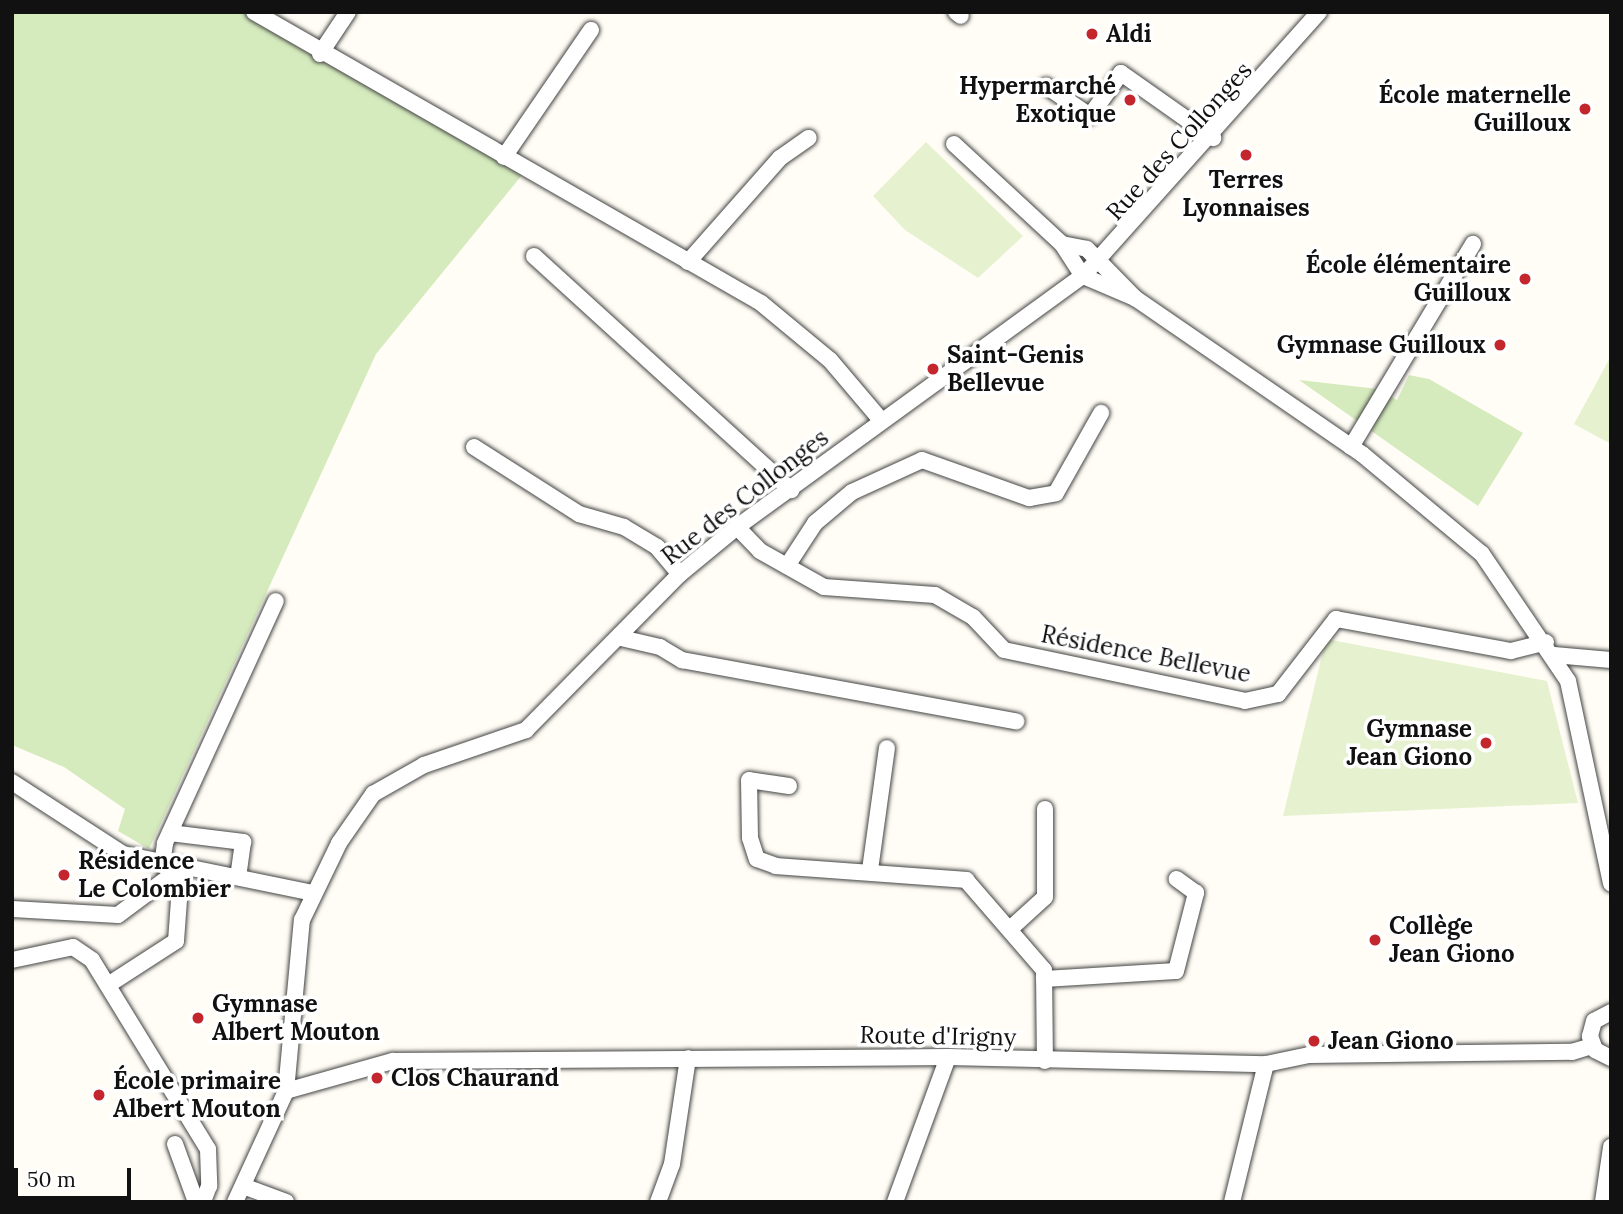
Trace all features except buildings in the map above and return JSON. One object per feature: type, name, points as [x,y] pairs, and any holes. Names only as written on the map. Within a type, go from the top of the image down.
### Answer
[{"type":"street","points":[[254,12],[320,54],[784,318],[880,419]]},
{"type":"street","points":[[320,54],[348,12]]},
{"type":"street","name":"Rue des Collonges","points":[[235,1202],[286,1091],[298,934],[313,893],[373,794],[425,765],[526,730],[621,638],[680,574],[737,527],[791,490],[880,419],[1083,276],[1213,138],[1320,12]]},
{"type":"street","points":[[504,157],[591,30]]},
{"type":"street","points":[[1046,86],[1090,116],[1121,74],[1213,138]]},
{"type":"street","points":[[688,262],[780,158],[809,138]]},
{"type":"street","points":[[954,144],[1062,244],[1083,276],[1135,298],[1352,447],[1482,554],[1550,648],[1588,752],[1611,883]]},
{"type":"street","points":[[1062,244],[1087,249],[1135,298]]},
{"type":"street","points":[[1352,447],[1473,244]]},
{"type":"street","points":[[534,257],[791,490]]},
{"type":"street","points":[[787,566],[815,523],[852,492],[922,460],[1029,498],[1056,493],[1101,413]]},
{"type":"street","points":[[474,447],[579,514],[635,534],[680,574]]},
{"type":"street","name":"Résidence Bellevue","points":[[737,527],[787,566],[824,587],[935,595],[973,617],[1004,650],[1245,701],[1278,694],[1336,619],[1511,651],[1550,648],[1611,660]]},
{"type":"street","points":[[162,865],[170,833],[276,601]]},
{"type":"street","points":[[621,638],[660,647],[682,660],[1016,721]]},
{"type":"street","points":[[870,870],[887,748]]},
{"type":"street","points":[[789,786],[749,780],[750,838],[757,859],[776,866],[955,875],[1041,962],[1044,979],[1045,1061]]},
{"type":"street","points":[[12,782],[43,796],[99,842],[181,871],[239,876],[313,893]]},
{"type":"street","points":[[1010,929],[1045,897],[1045,809]]},
{"type":"street","points":[[170,833],[243,842],[239,876]]},
{"type":"street","points":[[12,909],[118,915],[181,871]]},
{"type":"street","points":[[108,985],[176,942],[181,871]]},
{"type":"street","points":[[1044,979],[1176,971],[1196,893],[1177,879]]},
{"type":"street","points":[[12,960],[73,947],[85,951],[208,1149],[209,1186],[202,1202]]},
{"type":"street","points":[[1611,1012],[1594,1021],[1592,1046],[1611,1058]]},
{"type":"street","name":"Route d'Irigny","points":[[286,1091],[393,1061],[948,1057],[1045,1061],[1266,1063],[1309,1055],[1572,1052],[1592,1046]]},
{"type":"street","points":[[895,1202],[948,1057]]},
{"type":"street","points":[[659,1202],[672,1164],[688,1058]]},
{"type":"street","points":[[1232,1202],[1266,1063]]},
{"type":"street","points":[[175,1144],[196,1202]]},
{"type":"street","points":[[1603,1202],[1611,1147]]},
{"type":"street","points":[[243,1186],[286,1202]]},
{"type":"green space","points":[[12,12],[245,12],[522,175],[376,354],[149,849],[118,831],[125,809],[64,767],[12,745]]},
{"type":"green space","points":[[926,142],[1023,236],[978,278],[905,230],[873,196]]},
{"type":"green space","points":[[1611,356],[1611,444],[1574,424]]},
{"type":"green space","points":[[1409,375],[1429,379],[1523,433],[1478,506],[1299,380],[1378,389],[1397,400]]},
{"type":"green space","points":[[1326,639],[1547,681],[1578,803],[1283,816]]},
{"type":"place","name":"Aldi","points":[[1092,34]]},
{"type":"place","name":"Hypermarché Exotique","points":[[1130,100]]},
{"type":"place","name":"École maternelle Guilloux","points":[[1585,109]]},
{"type":"place","name":"Terres Lyonnaises","points":[[1246,155]]},
{"type":"place","name":"École élémentaire Guilloux","points":[[1525,279]]},
{"type":"place","name":"Gymnase Guilloux","points":[[1500,345]]},
{"type":"place","name":"Saint-Genis Bellevue","points":[[933,369]]},
{"type":"place","name":"Gymnase Jean Giono","points":[[1486,743]]},
{"type":"place","name":"Résidence Le Colombier","points":[[64,875]]},
{"type":"place","name":"Collège Jean Giono","points":[[1375,940]]},
{"type":"place","name":"Gymnase Albert Mouton","points":[[198,1018]]},
{"type":"place","name":"Jean Giono","points":[[1314,1041]]},
{"type":"place","name":"Clos Chaurand","points":[[377,1078]]},
{"type":"place","name":"École primaire Albert Mouton","points":[[99,1095]]}]
